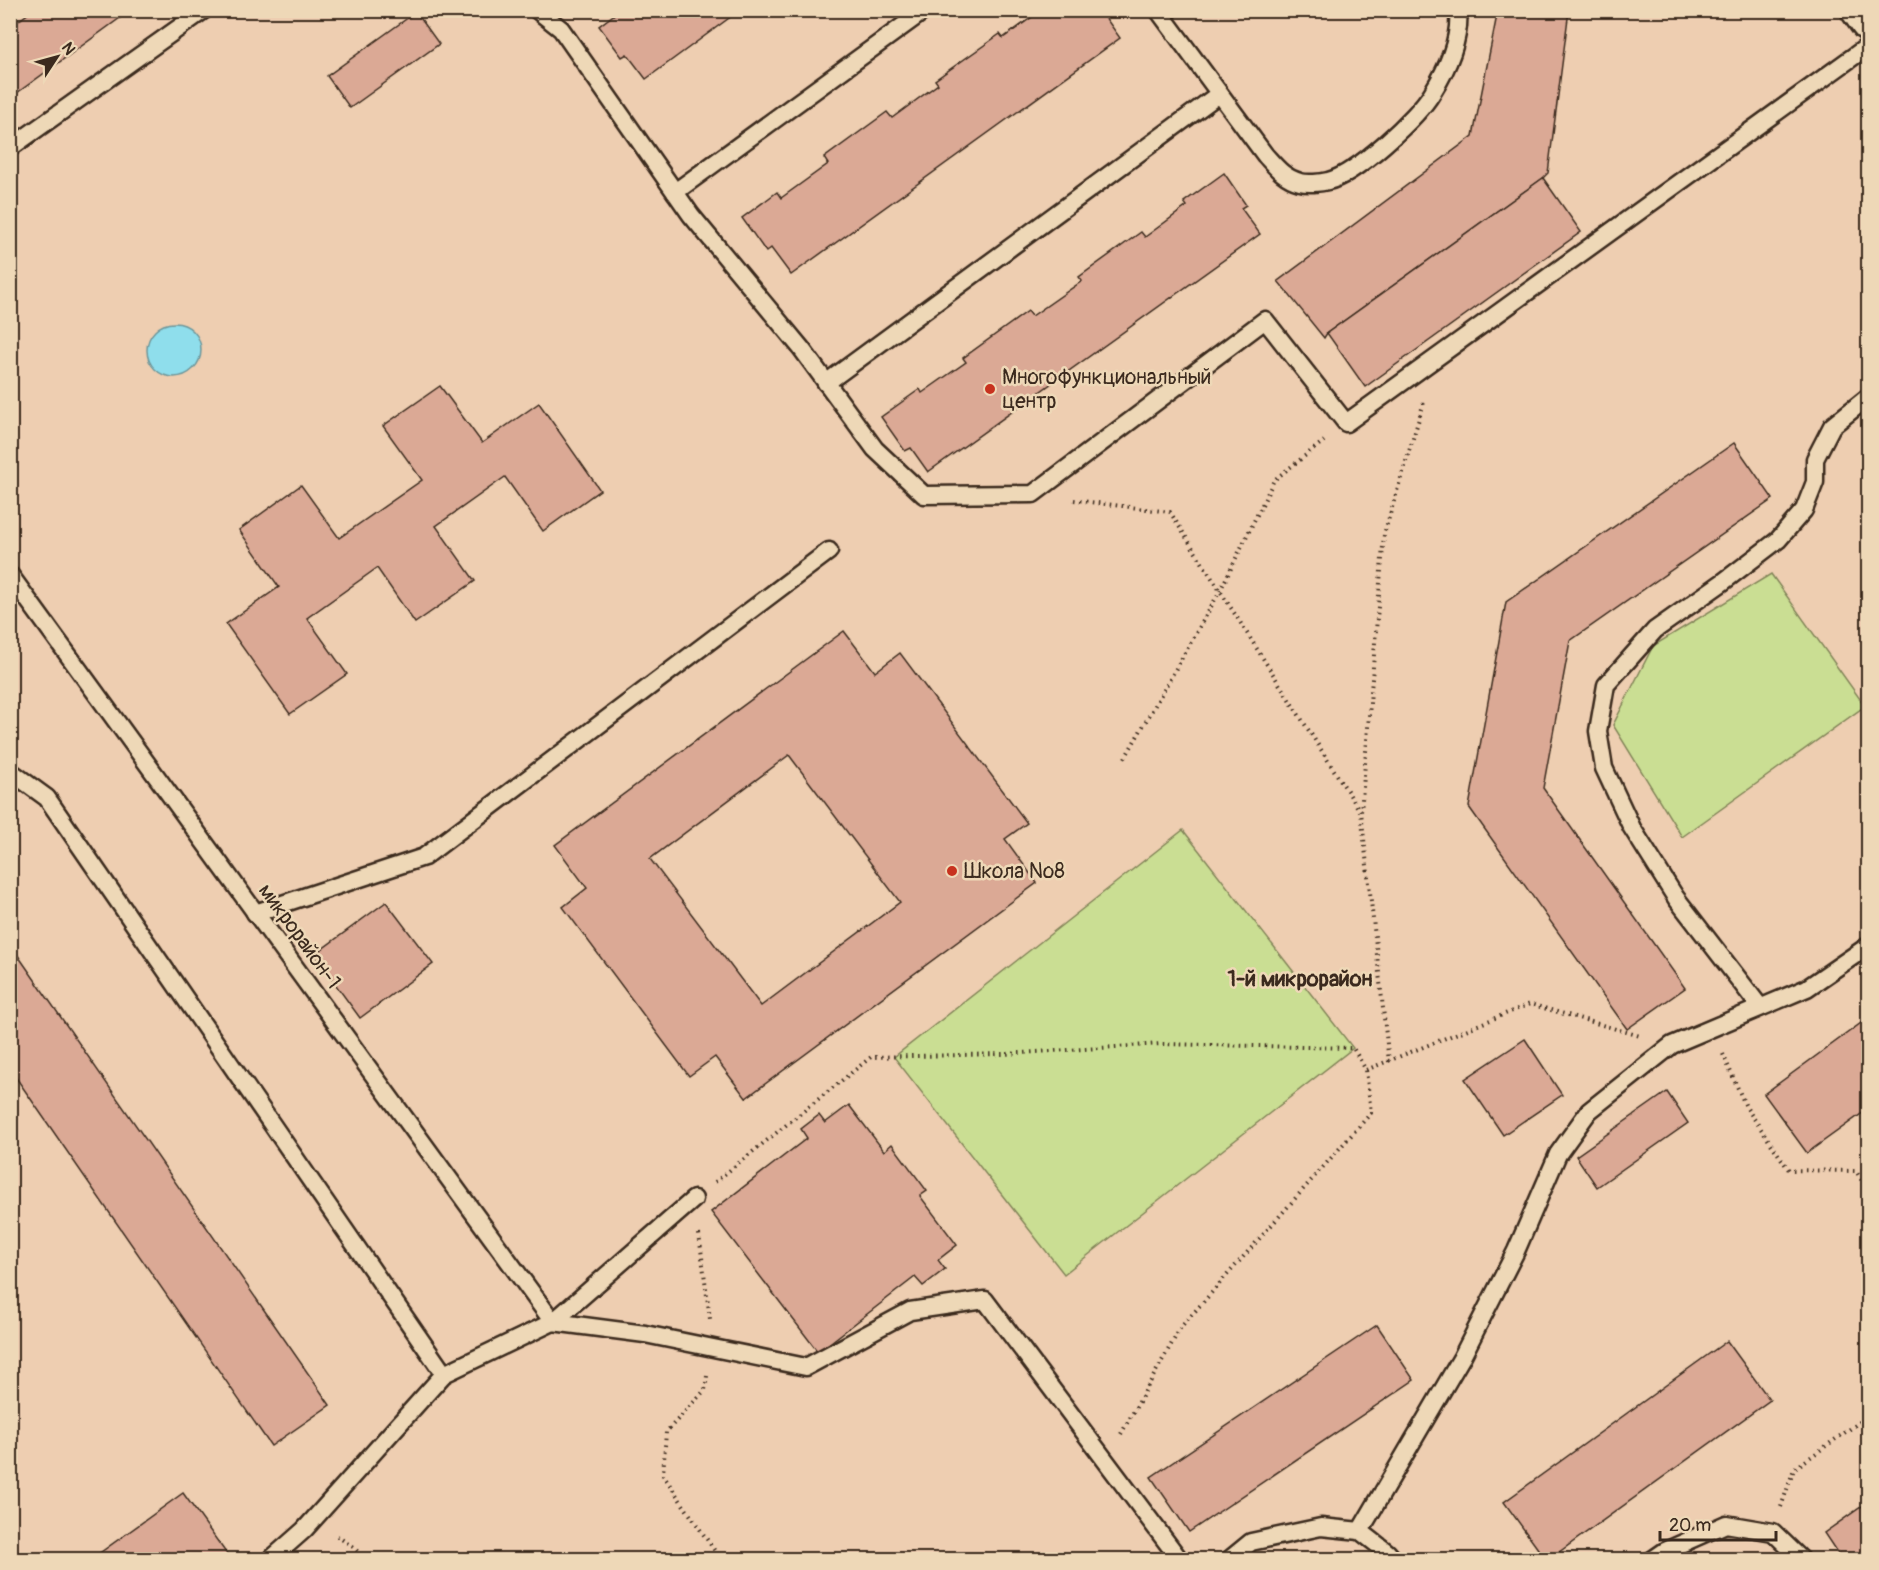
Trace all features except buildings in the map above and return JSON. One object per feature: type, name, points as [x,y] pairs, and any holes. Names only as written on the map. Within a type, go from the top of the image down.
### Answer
[{"type":"street","points":[[1858,10],[1869,24]]},
{"type":"lane","points":[[10,148],[204,10]]},
{"type":"lane","points":[[537,10],[561,29],[692,215],[801,348],[875,450],[924,495],[1033,494],[1265,320],[1346,423],[1869,46]]},
{"type":"lane","points":[[675,192],[925,10]]},
{"type":"lane","points":[[1158,10],[1264,155],[1284,176],[1302,183],[1329,181],[1352,168],[1396,135],[1431,95],[1452,55],[1458,10]]},
{"type":"lane","points":[[826,383],[1219,94]]},
{"type":"lane","points":[[1760,1007],[1676,898],[1632,828],[1604,768],[1598,731],[1606,685],[1655,630],[1778,540],[1804,510],[1815,482],[1815,459],[1832,426],[1869,397]]},
{"type":"lane","points":[[255,913],[424,856],[829,551]]},
{"type":"lane","name":"микрорайон-1","points":[[10,575],[553,1322]]},
{"type":"lane","points":[[10,771],[47,798],[444,1374]]},
{"type":"lane","points":[[1360,1531],[1462,1357],[1516,1251],[1558,1154],[1588,1111],[1672,1045],[1807,988],[1869,946]]},
{"type":"lane","points":[[270,1560],[304,1530],[444,1374],[553,1322],[694,1199]]},
{"type":"lane","points":[[553,1322],[645,1334],[806,1366],[910,1311],[985,1300],[1180,1560]]},
{"type":"lane","points":[[1653,1560],[1665,1551],[1726,1524],[1773,1532],[1802,1560]]},
{"type":"lane","points":[[1229,1560],[1251,1542],[1321,1527],[1360,1531],[1394,1560]]},
{"type":"path","points":[[1389,1062],[1361,812],[1384,534],[1438,357]]},
{"type":"path","points":[[1125,758],[1220,591],[1274,480],[1346,423]]},
{"type":"path","points":[[1033,494],[1170,512],[1361,812]]},
{"type":"path","points":[[1366,1070],[1530,1004],[1672,1045]]},
{"type":"path","points":[[1712,1028],[1746,1107],[1789,1170],[1856,1171],[1869,1191]]},
{"type":"path","points":[[721,1560],[663,1475],[666,1432],[705,1390],[713,1348],[694,1199],[871,1057],[1005,1054],[1162,1044],[1353,1048],[1366,1070],[1371,1113],[1181,1327],[1106,1461]]},
{"type":"path","points":[[1773,1532],[1794,1468],[1869,1416]]},
{"type":"path","points":[[314,1519],[354,1547],[367,1560]]},
{"type":"green space","points":[[1771,574],[1865,706],[1682,837],[1613,725],[1653,646]]},
{"type":"green space","points":[[1183,830],[1353,1048],[1064,1274],[894,1057]]},
{"type":"water","points":[[174,323],[184,325],[193,331],[199,340],[201,350],[199,360],[193,369],[184,375],[174,377],[164,375],[155,369],[149,360],[147,350],[149,340],[155,331],[164,325]]},
{"type":"place","name":"Многофункциональный центр","points":[[990,389]]},
{"type":"place","name":"Школа №8","points":[[952,871]]},
{"type":"district","name":"1-й микрорайон","points":[[1300,978]]}]
